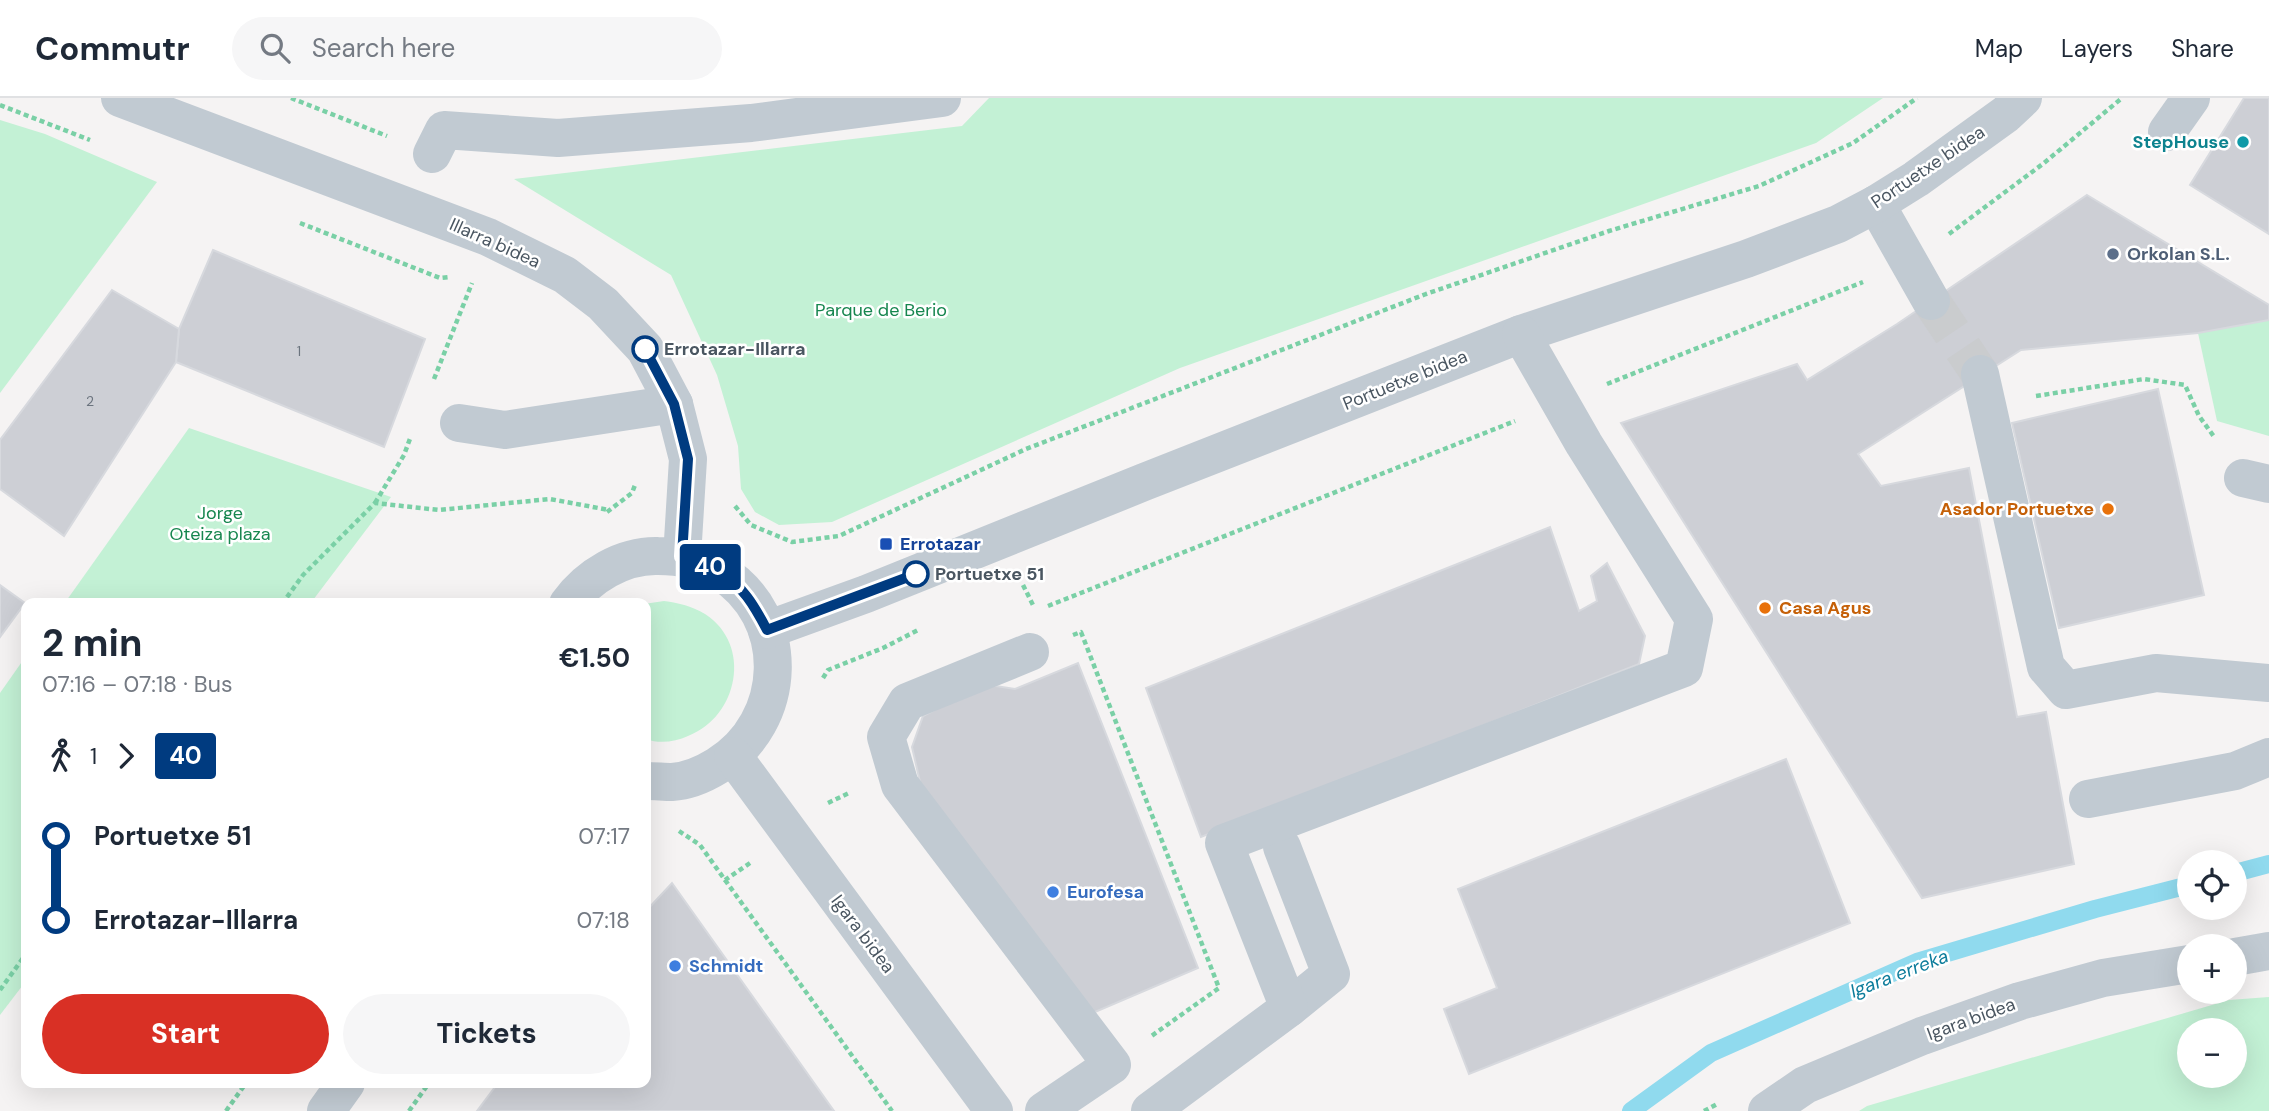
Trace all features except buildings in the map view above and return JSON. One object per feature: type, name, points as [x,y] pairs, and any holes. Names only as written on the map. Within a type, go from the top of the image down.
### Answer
[{"type":"street","name":"Illarra bidea","points":[[120,98],[488,237],[565,275],[603,303],[645,349],[674,404],[688,459],[682,556]]},
{"type":"street","points":[[432,154],[444,130],[558,138],[751,123],[942,98]]},
{"type":"street","name":"Portuetxe bidea","points":[[767,630],[866,594],[1521,334],[1746,258],[1838,223],[1876,204],[2006,114],[2023,98]]},
{"type":"street","points":[[2167,132],[2190,98]]},
{"type":"street","points":[[1876,204],[1931,301]]},
{"type":"street","points":[[1289,1008],[1224,843],[1684,668],[1694,619],[1584,444],[1521,334]]},
{"type":"street","points":[[1984,389],[2046,667],[2066,690],[2156,673],[2269,683]]},
{"type":"street","points":[[458,423],[505,430],[674,404]]},
{"type":"street","points":[[572,598],[579,589],[609,567],[644,555],[682,556],[719,571],[739,588],[748,596],[767,630],[774,665],[770,699],[756,730],[733,756],[706,773],[675,782],[651,781]]},
{"type":"street","points":[[1030,652],[907,702],[886,737],[900,786],[1112,1065],[1044,1111]]},
{"type":"street","name":"Igara bidea","points":[[733,756],[994,1111]]},
{"type":"street","points":[[2088,799],[2235,771],[2269,757]]},
{"type":"street","points":[[1150,1111],[1331,974],[1282,847]]},
{"type":"street","points":[[2247,955],[2269,951]]},
{"type":"street","name":"Igara bidea","points":[[1767,1111],[1805,1085],[1922,1036],[2020,1001],[2103,978],[2177,966]]},
{"type":"street","points":[[326,1111],[342,1088]]},
{"type":"path","points":[[726,496],[751,525],[792,542],[839,536],[1026,449],[1413,299],[1609,231],[1759,186],[1853,143],[1917,98]]},
{"type":"path","points":[[1984,389],[2144,379],[2185,386],[2199,416],[2256,481]]},
{"type":"path","points":[[286,598],[303,575],[375,503],[439,510],[550,499],[610,510]]},
{"type":"path","points":[[1030,652],[1081,632],[1219,988],[1112,1065]]},
{"type":"path","points":[[725,880],[892,1111]]},
{"type":"path","points":[[0,990],[21,961]]},
{"type":"path","points":[[226,1111],[242,1088]]},
{"type":"path","points":[[409,1111],[425,1088]]},
{"type":"green space","name":"Parque de Berio","points":[[989,98],[1883,98],[1816,143],[1180,368],[832,522],[779,525],[755,512],[741,489],[738,446],[717,375],[671,275],[514,179],[962,126]]},
{"type":"green space","points":[[0,120],[45,134],[157,182],[0,393]]},
{"type":"green space","points":[[2269,320],[2269,436],[2217,421],[2198,333]]},
{"type":"green space","name":"Jorge Oteiza plaza","points":[[189,428],[391,497],[315,598],[68,598]]},
{"type":"green space","points":[[664,601],[685,605],[705,614],[720,627],[730,643],[734,661],[728,697],[718,713],[705,727],[672,741],[651,741],[651,603]]},
{"type":"green space","points":[[21,663],[21,988],[0,1015],[0,693]]},
{"type":"green space","points":[[2269,997],[2269,1111],[1859,1111],[1867,1106],[2215,1004],[2247,1004],[2247,999]]},
{"type":"waterway","name":"Igara erreka","points":[[2247,870],[2269,864]]},
{"type":"waterway","name":"Igara erreka","points":[[1631,1111],[1711,1053],[1917,962],[2095,909],[2177,888]]},
{"type":"tunnel","points":[[1931,301],[1980,374]]},
{"type":"bus line","name":"40","points":[[645,349],[674,404],[688,459],[682,556],[719,571],[734,583],[748,596],[767,630],[916,574]]},
{"type":"place","name":"StepHouse","points":[[2243,142]]},
{"type":"place","name":"Orkolan S.L.","points":[[2113,254]]},
{"type":"place","name":"Errotazar-Illarra","points":[[645,349]]},
{"type":"place","name":"Asador Portuetxe","points":[[2108,509]]},
{"type":"place","name":"Errotazar","points":[[886,544]]},
{"type":"place","name":"Portuetxe 51","points":[[916,574]]},
{"type":"place","name":"Casa Agus","points":[[1765,608]]},
{"type":"place","name":"Eurofesa","points":[[1053,892]]},
{"type":"place","name":"Schmidt","points":[[675,966]]}]
